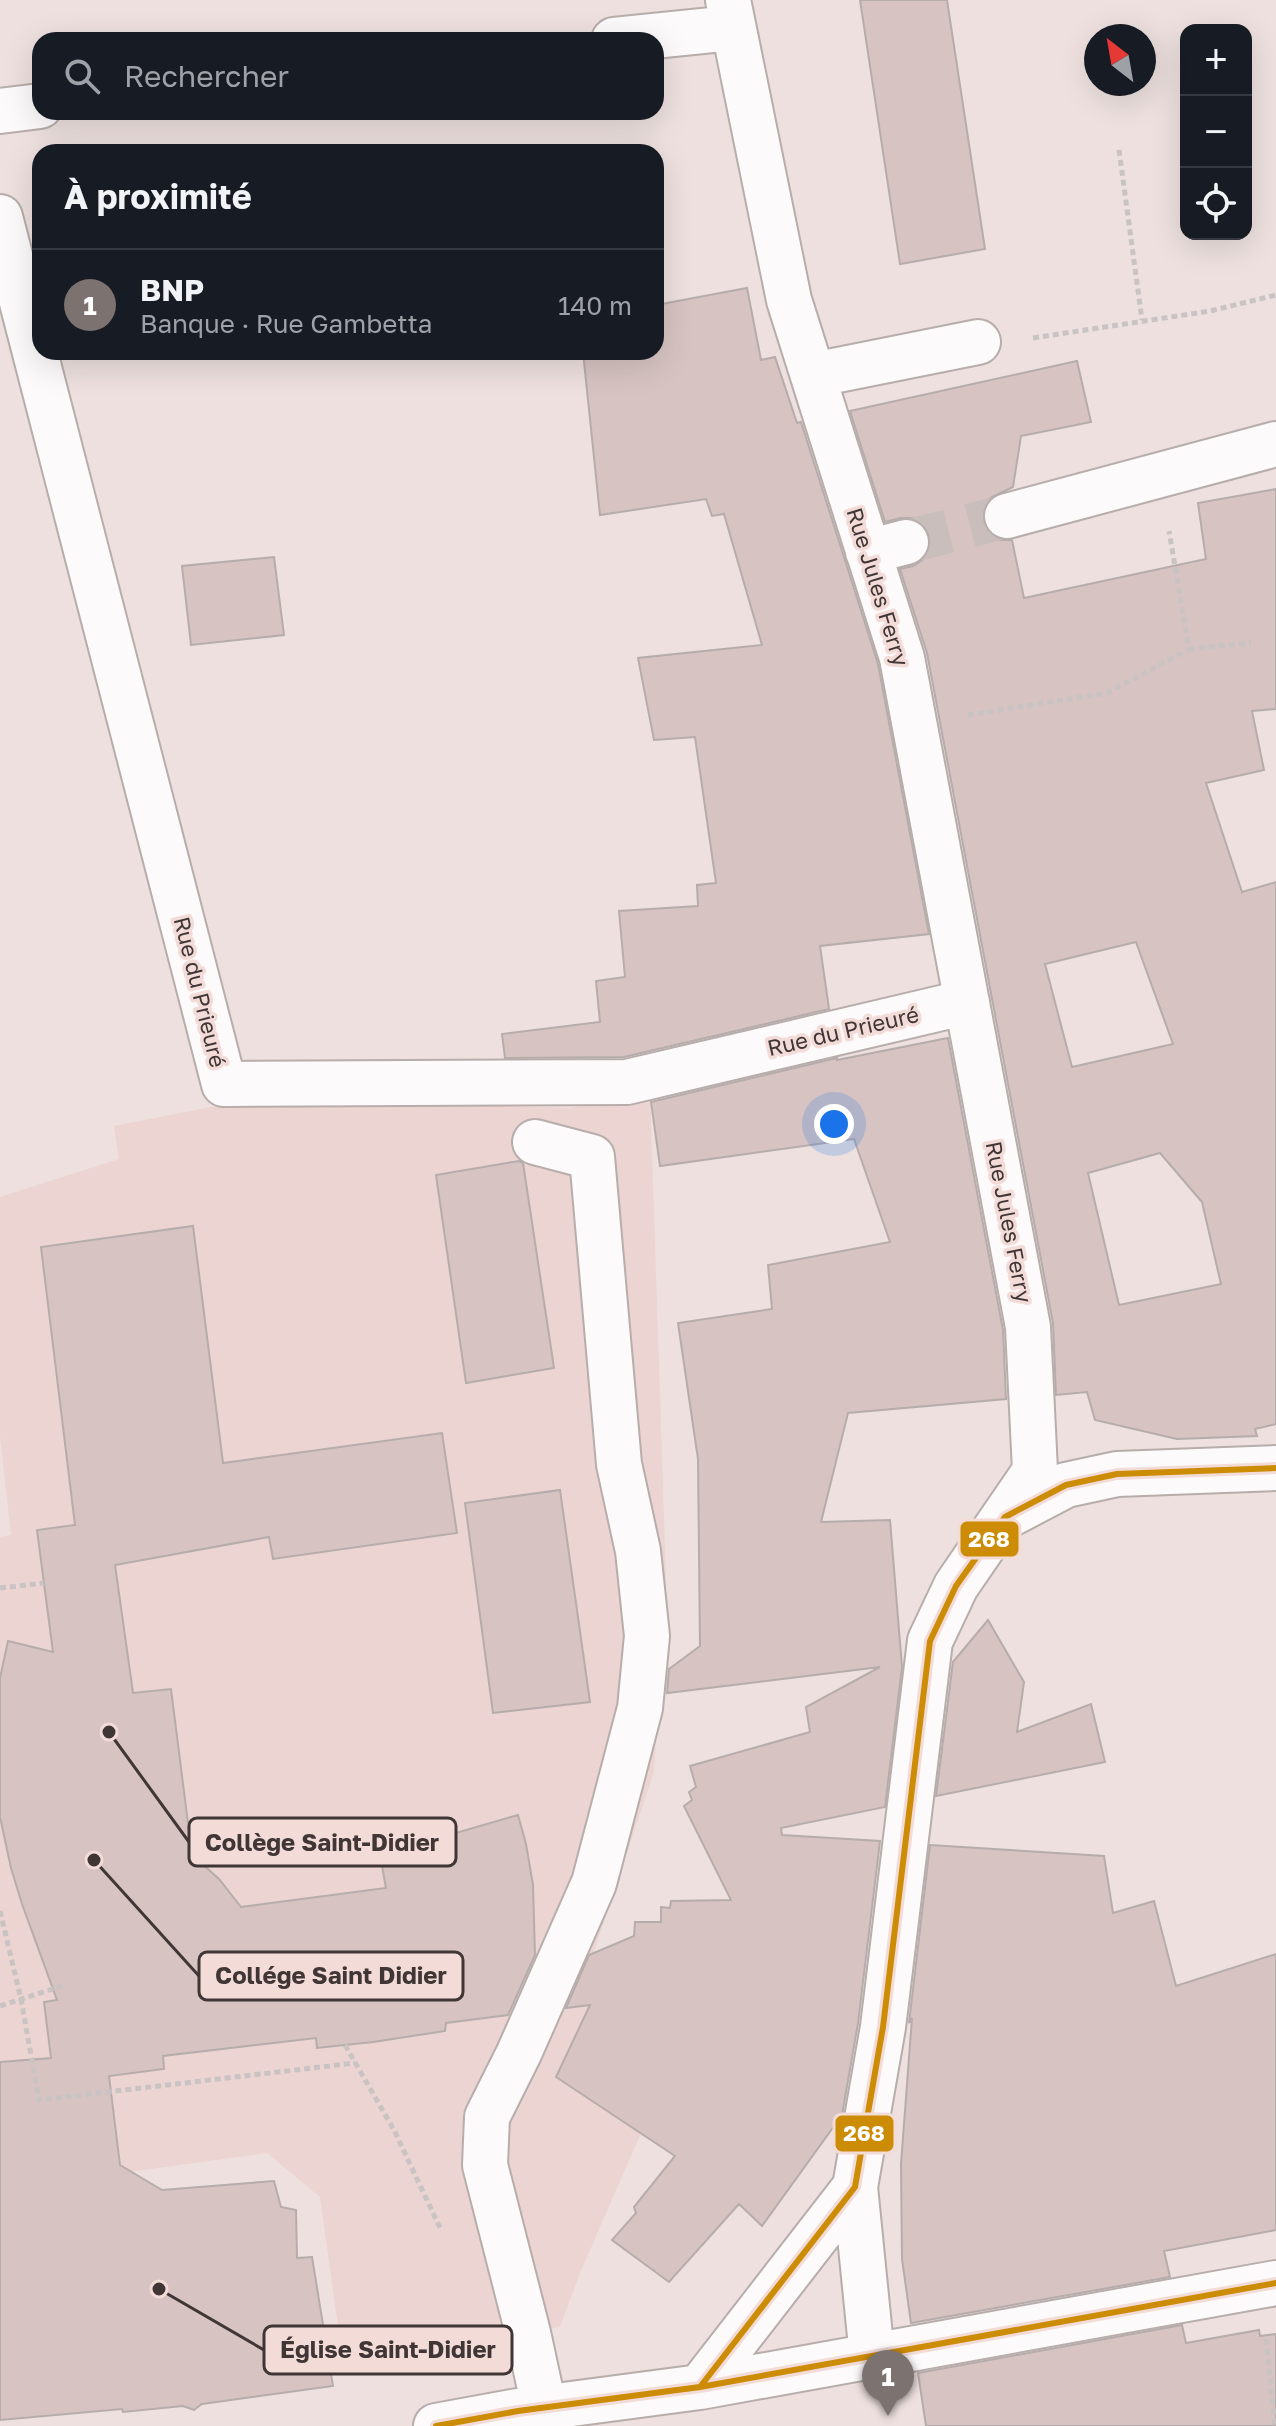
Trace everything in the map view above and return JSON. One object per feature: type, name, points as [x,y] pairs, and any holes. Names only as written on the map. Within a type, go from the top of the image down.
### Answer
[{"type":"street","points":[[650,32],[730,14]]},
{"type":"street","name":"Rue Jules Ferry","points":[[700,2387],[855,2187],[883,2027],[930,1641],[956,1586],[1035,1471],[1028,1327],[902,658],[887,547],[813,375],[789,300],[730,14]]},
{"type":"street","points":[[0,111],[32,107]]},
{"type":"street","name":"Rue du Prieuré","points":[[0,217],[32,341]]},
{"type":"street","points":[[813,375],[978,342]]},
{"type":"street","name":"Rue du Prieuré","points":[[37,360],[224,1084],[627,1082],[967,1002]]},
{"type":"street","points":[[1007,516],[1276,444]]},
{"type":"street","points":[[535,1142],[592,1157],[619,1464],[638,1551],[647,1636],[640,1708],[594,1883],[519,2053],[487,2117],[485,2165],[544,2407]]},
{"type":"street","points":[[1005,1517],[1066,1485],[1117,1474],[1276,1468]]},
{"type":"street","points":[[855,2187],[872,2356]]},
{"type":"street","points":[[436,2426],[544,2407],[700,2387],[1268,2285]]},
{"type":"path","points":[[1119,150],[1142,320]]},
{"type":"path","points":[[978,342],[1027,338],[1210,311],[1276,295]]},
{"type":"path","points":[[1159,475],[1189,649]]},
{"type":"path","points":[[914,723],[1107,693],[1189,649],[1251,643]]},
{"type":"path","points":[[0,1588],[44,1583]]},
{"type":"path","points":[[0,1911],[21,1999],[39,2100],[355,2063]]},
{"type":"path","points":[[0,2006],[62,1986]]},
{"type":"path","points":[[345,2045],[394,2130],[442,2231]]},
{"type":"path","points":[[1268,2285],[1275,2426]]},
{"type":"shaded area","points":[[650,1092],[666,1579],[654,1772],[589,1966],[589,2007],[556,2076],[641,2133],[560,2327],[344,2369],[320,2197],[267,2153],[121,2173],[114,2118],[0,2113],[0,1537],[11,1535],[0,1436],[0,1197],[119,1159],[114,1126],[216,1106],[431,1104],[569,1108]]},
{"type":"building","points":[[860,0],[947,0],[985,249],[900,264]]},
{"type":"building","points":[[747,288],[761,360],[775,357],[797,423],[801,422],[878,664],[929,934],[820,946],[829,1009],[624,1057],[505,1058],[502,1034],[600,1022],[596,981],[625,977],[619,911],[698,906],[697,885],[716,883],[695,737],[654,740],[638,658],[762,645],[724,514],[712,516],[706,499],[600,515],[584,360],[664,360],[664,304]]},
{"type":"building","points":[[1077,361],[1091,422],[1021,436],[1013,487],[990,498],[983,510],[983,523],[989,533],[1000,540],[1012,540],[1024,598],[1206,559],[1198,503],[1276,489],[1276,709],[1252,711],[1264,770],[1206,783],[1242,892],[1276,882],[1276,1424],[1255,1429],[1257,1436],[1177,1439],[1095,1420],[1087,1392],[1056,1395],[1053,1323],[927,653],[900,569],[924,559],[930,549],[930,536],[924,525],[913,518],[885,522],[850,411]],"holes":[[[1136,942],[1173,1044],[1072,1067],[1045,964]],[[1160,1153],[1202,1202],[1221,1284],[1119,1305],[1088,1173]]]},
{"type":"building","points":[[274,557],[284,635],[191,645],[182,566]]},
{"type":"building","points":[[948,1038],[1003,1330],[1006,1399],[848,1413],[821,1522],[890,1520],[902,1667],[885,1807],[781,1828],[782,1835],[880,1841],[858,2023],[842,2115],[762,2226],[739,2204],[669,2282],[612,2240],[636,2213],[634,2207],[675,2156],[556,2077],[590,2005],[566,2008],[589,1955],[634,1936],[635,1922],[661,1922],[661,1907],[670,1908],[671,1901],[731,1900],[684,1806],[692,1800],[689,1792],[696,1787],[690,1766],[810,1732],[806,1707],[880,1667],[667,1693],[669,1669],[700,1646],[698,1459],[678,1323],[772,1309],[768,1265],[890,1242],[854,1139],[660,1166],[651,1102],[837,1058]]},
{"type":"building","points":[[519,1161],[523,1163],[554,1368],[466,1383],[436,1175]]},
{"type":"building","points":[[193,1226],[223,1463],[442,1433],[457,1533],[273,1559],[269,1537],[115,1565],[133,1693],[171,1689],[192,1855],[219,1879],[241,1907],[386,1888],[380,1855],[518,1815],[533,1885],[535,1955],[508,2015],[446,2023],[445,2031],[373,2042],[317,2048],[316,2038],[163,2056],[164,2069],[109,2076],[120,2165],[162,2190],[274,2181],[281,2207],[296,2210],[297,2258],[312,2257],[333,2386],[202,2404],[194,2410],[183,2406],[123,2412],[122,2409],[0,2420],[0,2062],[51,2058],[44,2002],[57,2000],[22,1904],[0,1817],[0,1678],[8,1641],[53,1652],[37,1530],[75,1525],[41,1247]]},
{"type":"building","points":[[560,1490],[590,1702],[493,1713],[465,1503]]},
{"type":"building","points":[[988,1620],[1024,1682],[1017,1732],[1091,1704],[1105,1762],[936,1796],[953,1662]]},
{"type":"building","points":[[930,1845],[1104,1856],[1113,1913],[1154,1901],[1176,1986],[1276,1954],[1276,2230],[1164,2251],[1170,2277],[911,2323],[902,2259],[901,2164],[912,2018],[909,2023]]},
{"type":"building","points":[[1182,2325],[1186,2343],[1259,2330],[1260,2336],[1276,2334],[1276,2426],[926,2426],[918,2373]]},
{"type":"tunnel","points":[[906,542],[1007,516]]},
{"type":"transit line","name":"268","points":[[700,2387],[855,2187],[883,2027],[930,1641],[956,1586],[1005,1517],[1066,1485],[1117,1474],[1276,1468]]},
{"type":"transit line","name":"268","points":[[436,2426],[518,2411],[700,2387],[1276,2283]]},
{"type":"place","name":"Collège Saint-Didier","points":[[109,1732]]},
{"type":"place","name":"Collége Saint Didier","points":[[94,1860]]},
{"type":"place","name":"Église Saint-Didier","points":[[159,2289]]},
{"type":"place","name":"BNP","points":[[888,2416]]}]
